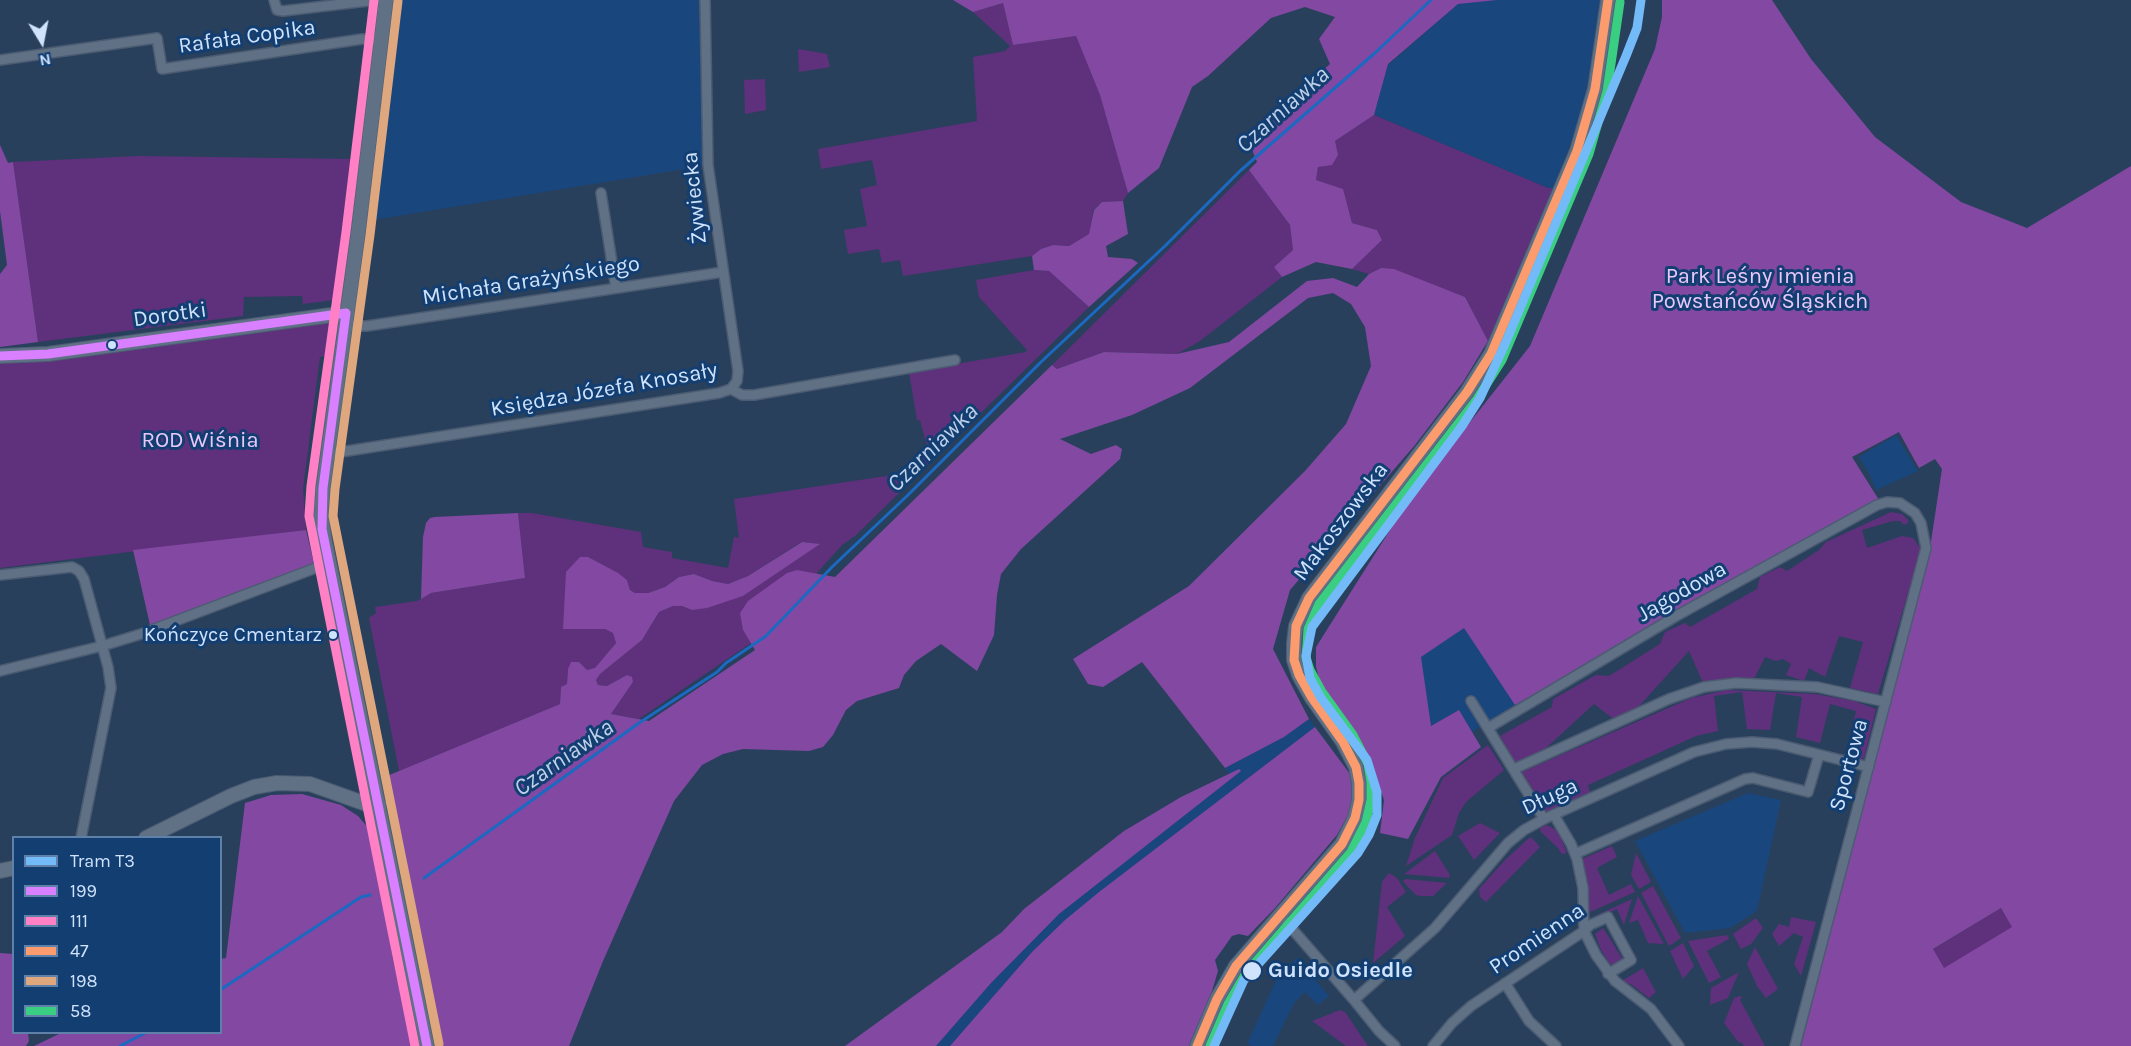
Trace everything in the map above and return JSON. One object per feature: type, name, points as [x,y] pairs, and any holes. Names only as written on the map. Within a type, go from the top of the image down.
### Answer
[{"type":"main road","points":[[386,0],[321,516],[427,1046]]},
{"type":"main road","name":"Makoszowska","points":[[1197,1046],[1230,974],[1342,844],[1355,818],[1359,800],[1359,783],[1352,756],[1308,693],[1294,660],[1294,643],[1299,619],[1309,598],[1467,392],[1491,354],[1577,151],[1595,89],[1608,0]]},
{"type":"main road","name":"Dorotki","points":[[0,356],[48,354],[345,319]]},
{"type":"main road","points":[[148,836],[231,796],[264,785],[291,782],[310,784],[369,806],[379,805]]},
{"type":"street","points":[[274,0],[277,10],[283,12],[386,0]]},
{"type":"street","name":"Żywiecka","points":[[705,0],[708,165],[738,371],[737,381],[731,388]]},
{"type":"street","name":"Rafała Copika","points":[[0,60],[157,38],[162,69],[362,39],[381,40]]},
{"type":"street","points":[[601,193],[616,288]]},
{"type":"street","name":"Michała Grażyńskiego","points":[[345,319],[367,326],[723,272]]},
{"type":"street","name":"Księdza Józefa Knosały","points":[[328,454],[719,393],[731,388],[742,395],[754,394],[955,360]]},
{"type":"street","name":"Jagodowa","points":[[1488,728],[1678,615],[1877,505],[1887,502],[1900,503]]},
{"type":"street","name":"Sportowa","points":[[1795,1046],[1926,548],[1925,536],[1917,516],[1900,503]]},
{"type":"street","points":[[0,671],[102,646],[163,626],[329,563]]},
{"type":"street","points":[[0,575],[72,567],[79,571],[84,579],[108,667],[111,688],[81,836]]},
{"type":"street","points":[[1514,769],[1669,699],[1704,687],[1736,683],[1817,687],[1886,702]]},
{"type":"street","points":[[1471,701],[1544,819]]},
{"type":"street","name":"Długa","points":[[1354,1000],[1435,928],[1508,843],[1524,830],[1544,819],[1708,747],[1740,742],[1783,745],[1869,767]]},
{"type":"street","points":[[1575,854],[1745,779],[1753,778],[1808,792],[1819,755]]},
{"type":"street","points":[[1554,815],[1575,854],[1583,888],[1584,931],[1596,955],[1608,974],[1651,1009],[1679,1046]]},
{"type":"street","points":[[1280,915],[1379,1031],[1395,1046]]},
{"type":"street","name":"Promienna","points":[[1433,1046],[1463,1013],[1590,925],[1608,916],[1631,960],[1608,974]]},
{"type":"street","points":[[1505,983],[1528,1021],[1556,1046]]},
{"type":"shaded area","points":[[401,0],[699,0],[703,166],[373,220]]},
{"type":"shaded area","points":[[1497,0],[1600,0],[1586,93],[1574,135],[1553,188],[1548,188],[1374,115],[1388,65],[1458,4]]},
{"type":"shaded area","points":[[1896,435],[1918,471],[1876,490],[1859,457]]},
{"type":"shaded area","points":[[1464,627],[1515,705],[1472,732],[1459,710],[1431,726],[1420,657]]},
{"type":"shaded area","points":[[1309,719],[1315,727],[1065,920],[1032,952],[950,1046],[936,1046],[991,983],[1059,914],[1239,769],[1229,774],[1225,768],[1284,737]]},
{"type":"shaded area","points":[[1748,793],[1781,800],[1757,911],[1730,928],[1685,933],[1635,841]]},
{"type":"shaded area","points":[[1297,958],[1329,996],[1318,1005],[1305,992],[1294,1003],[1273,1046],[1247,1044],[1277,978]]},
{"type":"green space","points":[[953,0],[1497,0],[1458,4],[1388,64],[1374,115],[1335,141],[1338,155],[1332,165],[1318,167],[1316,180],[1343,189],[1352,223],[1377,230],[1382,240],[1352,269],[1316,262],[1282,277],[1274,267],[1293,250],[1290,225],[1249,170],[1257,162],[1249,142],[1273,119],[1280,108],[1330,64],[1319,39],[1335,17],[1305,7],[1271,18],[1208,76],[1192,87],[1159,168],[1128,193],[1100,95],[1076,36],[1013,45],[1003,3],[973,12]]},
{"type":"green space","name":"Park Leśny imienia Powstańców Śląskich","points":[[1662,0],[1772,0],[1811,59],[1875,137],[1961,202],[2027,228],[2131,166],[2131,1046],[1801,1046],[1930,548],[1942,469],[1935,459],[1919,468],[1899,432],[1852,457],[1879,500],[1515,705],[1464,628],[1421,657],[1431,726],[1459,710],[1481,747],[1441,777],[1408,839],[1380,833],[1384,800],[1370,759],[1320,682],[1316,667],[1316,647],[1411,497],[1530,346],[1655,49],[1662,17]],"holes":[[[2001,908],[2012,927],[1944,968],[1933,949]]]},
{"type":"green space","points":[[1003,3],[1013,45],[1076,36],[1100,95],[1128,193],[1123,201],[1102,202],[1093,210],[1090,234],[1069,246],[1053,245],[1041,249],[1032,256],[903,276],[900,260],[882,263],[879,249],[848,254],[844,230],[867,226],[860,189],[877,185],[872,160],[821,169],[818,149],[977,121],[973,57],[1005,51],[1010,46],[973,12]]},
{"type":"green space","points":[[798,49],[827,54],[830,67],[799,72]]},
{"type":"green space","points":[[765,79],[766,110],[745,114],[744,80]]},
{"type":"green space","points":[[1374,115],[1548,188],[1553,188],[1488,341],[1465,297],[1381,268],[1369,274],[1352,269],[1382,240],[1377,230],[1352,223],[1342,189],[1316,180],[1318,167],[1335,141]]},
{"type":"green space","points":[[0,145],[8,163],[13,162],[38,342],[0,347],[0,274],[7,265],[0,211]]},
{"type":"green space","points":[[138,156],[353,159],[334,300],[303,304],[302,296],[244,297],[243,316],[38,342],[13,162]]},
{"type":"green space","points":[[1249,170],[1290,225],[1293,250],[1274,267],[1282,277],[1200,341],[1177,354],[1104,352],[1057,369],[1052,365]]},
{"type":"green space","points":[[1123,201],[1128,234],[1106,246],[1108,257],[1132,259],[1138,263],[1089,307],[1049,271],[1034,270],[1032,256],[1041,249],[1053,245],[1069,246],[1089,234],[1094,210],[1102,202]]},
{"type":"green space","points":[[1381,268],[1394,269],[1465,297],[1488,341],[1463,382],[1415,445],[1290,590],[1273,649],[1309,719],[1284,737],[1225,768],[1142,662],[1103,687],[1088,684],[1073,659],[1189,586],[1305,471],[1346,424],[1371,366],[1365,327],[1351,304],[1333,293],[1308,298],[1190,388],[1132,415],[1060,439],[1091,454],[1116,445],[1122,449],[1120,459],[1021,549],[1001,574],[994,635],[977,671],[941,644],[916,661],[904,675],[899,688],[857,701],[846,710],[833,735],[823,747],[809,751],[743,749],[723,754],[702,765],[674,801],[603,961],[569,1046],[442,1046],[387,776],[560,704],[561,687],[567,684],[571,662],[579,662],[587,670],[595,668],[616,643],[613,633],[605,629],[563,629],[566,572],[580,557],[588,557],[618,573],[627,580],[630,590],[635,593],[648,593],[665,587],[679,577],[694,574],[728,584],[748,576],[802,542],[820,544],[743,596],[707,608],[692,610],[682,606],[673,606],[659,612],[642,640],[600,674],[596,680],[598,685],[607,686],[627,675],[632,677],[633,682],[611,714],[649,721],[755,650],[743,630],[740,613],[748,601],[787,573],[797,570],[835,577],[1052,365],[1057,369],[1104,352],[1177,354],[1229,342],[1307,281],[1333,278],[1357,287],[1369,274]]},
{"type":"green space","points":[[1034,270],[1049,271],[1089,307],[855,536],[842,545],[816,574],[797,570],[743,630],[751,643],[639,719],[611,714],[633,682],[627,675],[607,686],[598,685],[596,680],[600,674],[642,640],[659,612],[673,606],[682,606],[692,610],[743,596],[819,544],[801,542],[748,576],[728,584],[694,574],[679,577],[665,587],[648,593],[635,593],[630,590],[627,580],[588,557],[563,629],[605,629],[613,633],[616,643],[595,669],[587,670],[579,662],[568,669],[567,684],[561,687],[560,704],[399,771],[369,618],[376,613],[375,607],[417,601],[431,593],[525,578],[518,513],[532,513],[641,532],[643,547],[672,552],[672,558],[728,568],[734,537],[739,538],[734,499],[906,473],[907,461],[930,457],[920,420],[917,420],[909,372],[1026,352],[1027,350],[979,297],[976,280]]},
{"type":"green space","name":"ROD Wiśnia","points":[[330,322],[325,356],[320,357],[303,489],[306,530],[0,568],[0,360]]},
{"type":"green space","points":[[1891,512],[1902,514],[1908,523],[1904,525],[1900,521],[1893,521],[1862,530],[1867,548],[1902,536],[1913,538],[1921,549],[1878,694],[1850,688],[1863,642],[1839,636],[1825,677],[1809,668],[1804,681],[1786,675],[1791,664],[1783,659],[1776,661],[1765,657],[1752,683],[1704,685],[1689,651],[1631,715],[1616,721],[1594,704],[1534,759],[1517,765],[1500,736],[1552,707],[1553,699],[1596,675],[1609,676],[1660,644],[1665,632],[1685,623],[1690,627],[1757,589],[1760,577],[1780,567],[1787,571],[1819,550],[1826,542]]},
{"type":"green space","points":[[518,513],[525,578],[431,593],[421,599],[423,537],[426,523],[430,518]]},
{"type":"green space","points":[[306,530],[315,568],[150,625],[133,550]]},
{"type":"green space","points":[[1727,690],[1815,694],[1854,701],[1876,709],[1864,758],[1857,760],[1846,757],[1856,711],[1830,704],[1820,743],[1796,737],[1802,697],[1776,693],[1770,730],[1747,729],[1742,692],[1714,696],[1718,731],[1696,736],[1588,785],[1591,795],[1547,813],[1522,772],[1691,698]]},
{"type":"green space","points":[[1315,727],[1350,774],[1353,797],[1351,810],[1337,835],[1275,908],[1248,936],[1239,934],[1232,936],[1215,960],[1218,971],[1212,991],[1189,1046],[950,1046],[1032,952],[1065,920]]},
{"type":"green space","points":[[1488,745],[1504,770],[1466,802],[1459,813],[1452,835],[1406,866],[1415,838],[1443,778]]},
{"type":"green space","points":[[1239,769],[1241,771],[1059,914],[991,983],[936,1046],[845,1046],[1002,932],[1024,909],[1124,831],[1181,797]]},
{"type":"green space","points":[[302,794],[341,805],[358,816],[371,831],[393,960],[413,1046],[34,1046],[59,1034],[222,1034],[222,959],[226,958],[245,803],[271,795]]},
{"type":"green space","points":[[1480,823],[1500,833],[1474,860],[1458,836]]},
{"type":"green space","points":[[1547,825],[1556,830],[1567,853],[1562,854],[1541,832],[1540,828]]},
{"type":"green space","points":[[1529,838],[1532,838],[1540,847],[1486,902],[1480,897],[1479,889]]},
{"type":"green space","points":[[1612,846],[1617,857],[1597,868],[1609,895],[1631,884],[1635,892],[1590,912],[1588,910],[1589,888],[1582,859]]},
{"type":"green space","points":[[1435,851],[1450,875],[1449,878],[1404,874]]},
{"type":"green space","points":[[1636,853],[1651,882],[1639,889],[1631,875]]},
{"type":"green space","points":[[1389,873],[1397,878],[1406,892],[1387,907],[1405,936],[1373,963],[1382,882]]},
{"type":"green space","points":[[1405,879],[1447,883],[1433,896],[1420,896],[1408,887],[1403,881]]},
{"type":"green space","points":[[1653,886],[1681,938],[1669,946],[1641,893]]},
{"type":"green space","points":[[1638,896],[1664,944],[1648,943],[1638,920],[1629,923]]},
{"type":"green space","points":[[1632,899],[1624,925],[1617,909],[1596,919],[1595,916]]},
{"type":"green space","points":[[2001,908],[2013,927],[1944,969],[1932,950]]},
{"type":"green space","points":[[1791,917],[1816,922],[1801,976],[1794,964],[1803,937],[1794,933],[1779,946],[1772,934],[1779,924],[1789,927]]},
{"type":"green space","points":[[1756,918],[1763,928],[1751,944],[1741,949],[1733,934]]},
{"type":"green space","points":[[1603,928],[1622,958],[1618,964],[1613,966],[1601,950],[1595,934]]},
{"type":"green space","points":[[1727,935],[1729,939],[1707,951],[1721,977],[1709,983],[1688,941]]},
{"type":"green space","points":[[1683,943],[1694,966],[1683,979],[1670,951]]},
{"type":"green space","points":[[1755,947],[1778,989],[1766,998],[1757,986],[1747,964]]},
{"type":"green space","points":[[0,953],[12,954],[12,1034],[28,1034],[29,1041],[26,1046],[0,1046]]},
{"type":"green space","points":[[1643,968],[1656,992],[1649,998],[1632,985],[1622,981]]},
{"type":"green space","points":[[1739,972],[1728,998],[1710,1005],[1711,988]]},
{"type":"green space","points":[[1740,996],[1765,1046],[1744,1046],[1741,1042],[1739,1043],[1724,1023],[1734,998]]},
{"type":"green space","points":[[1340,1010],[1345,1012],[1368,1046],[1346,1046],[1312,1021]]},
{"type":"waterway","name":"Czarniawka","points":[[424,878],[639,723],[717,672],[726,663],[766,636],[832,567],[1240,171],[1376,52],[1431,0]]},
{"type":"waterway","name":"Czarniawka","points":[[222,989],[361,897],[370,895]]},
{"type":"waterway","name":"Czarniawka","points":[[120,1046],[143,1034]]},
{"type":"tram line","name":"T3","points":[[1214,1046],[1244,980],[1358,853],[1377,815],[1377,792],[1367,760],[1321,698],[1310,678],[1306,656],[1312,627],[1462,426],[1480,398],[1626,56],[1637,28],[1641,0]]},
{"type":"transit line","name":"111","points":[[374,0],[309,516],[415,1046]]},
{"type":"transit line","name":"47","points":[[1197,1046],[1217,999],[1236,966],[1342,844],[1355,818],[1359,800],[1356,767],[1343,742],[1299,675],[1294,660],[1296,626],[1309,598],[1467,392],[1491,354],[1577,151],[1595,89],[1608,0]]},
{"type":"transit line","name":"198","points":[[398,1],[333,516],[439,1044]]},
{"type":"transit line","name":"58","points":[[1210,1046],[1228,1004],[1246,973],[1351,852],[1366,822],[1371,800],[1368,764],[1353,735],[1322,692],[1310,670],[1306,658],[1308,629],[1319,604],[1477,399],[1502,360],[1589,154],[1607,91],[1620,2]]},
{"type":"transit line","name":"199","points":[[346,313],[323,488],[322,529],[427,1046]]},
{"type":"transit line","name":"199","points":[[0,356],[48,354],[346,313]]},
{"type":"place","name":"Kończyce Cmentarz","points":[[333,635]]},
{"type":"place","name":"Guido Osiedle","points":[[1252,971]]}]
